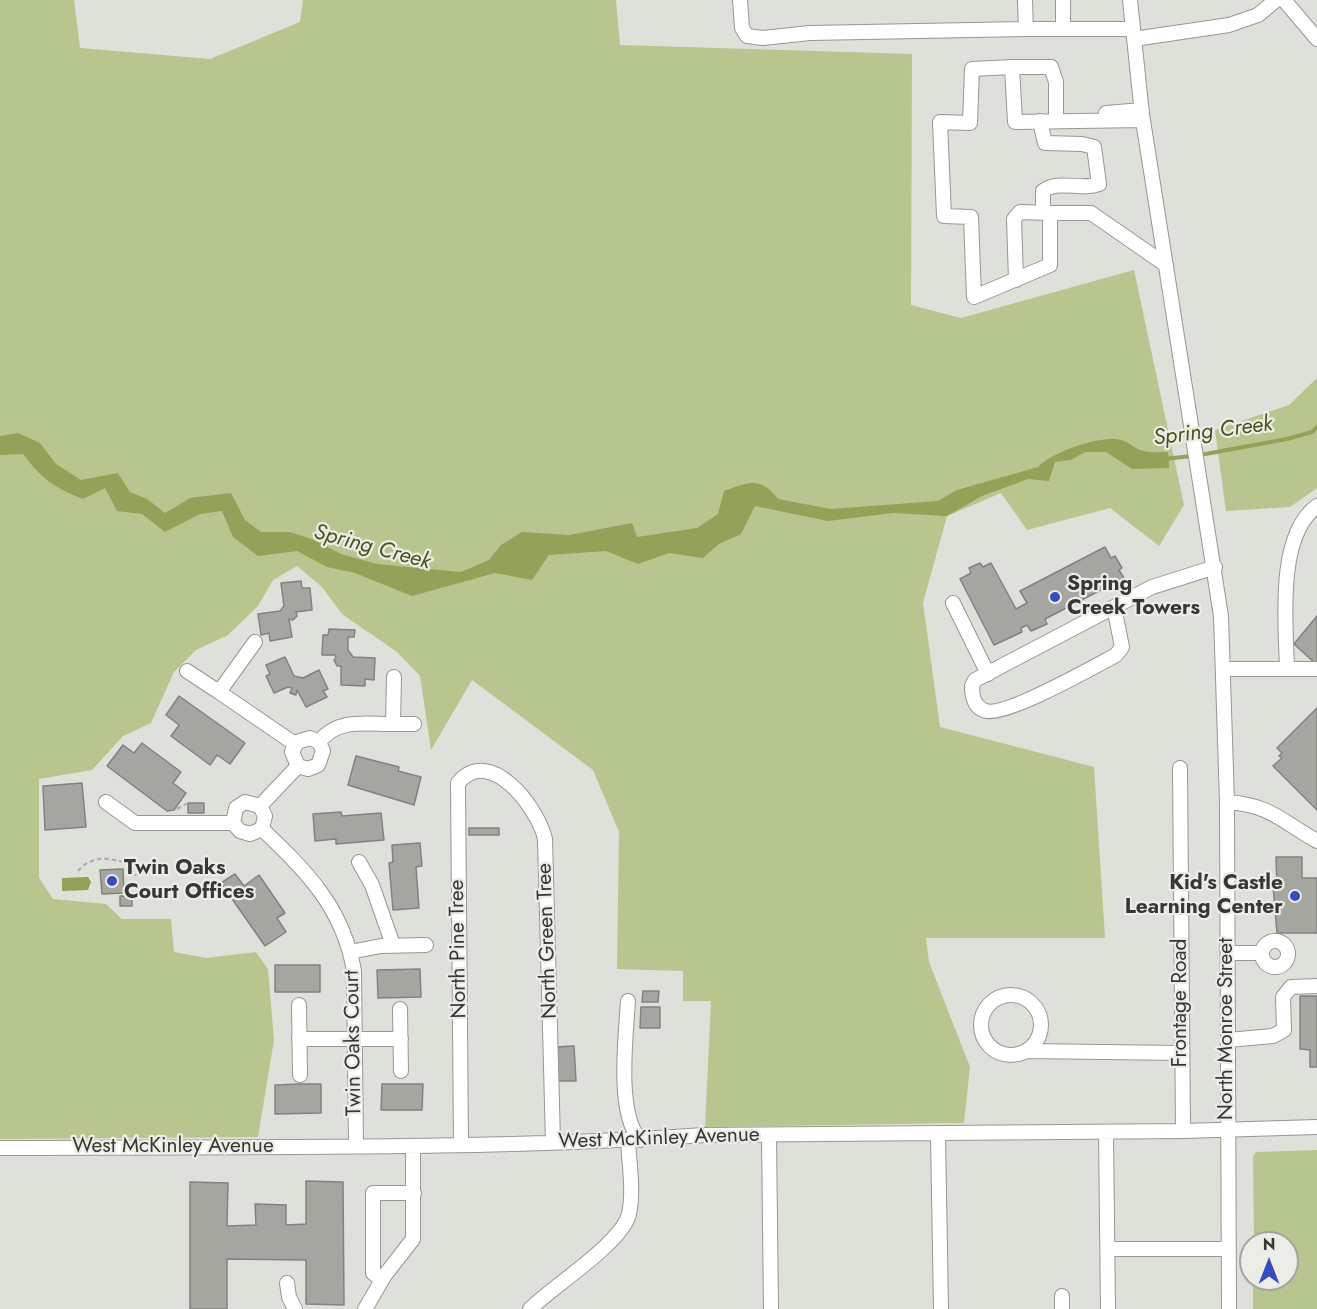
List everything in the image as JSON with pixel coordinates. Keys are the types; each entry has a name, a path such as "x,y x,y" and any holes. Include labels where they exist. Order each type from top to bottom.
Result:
{"street":[{"path":"740,0 742,28 747,36 763,38 810,33 1063,29 1133,34 1229,25 1258,15 1276,0"},
{"path":"1026,0 1026,30"},
{"path":"1063,0 1063,29"},
{"name":"North Monroe Street","path":"1130,0 1143,115 1215,567 1224,669 1228,953 1226,1128 1228,1309"},
{"path":"1284,0 1317,39"},
{"path":"1012,67 1015,122 1091,119 1096,123 1143,115"},
{"path":"1040,121 1045,143 1082,144 1094,147 1100,175 1099,184 1090,188 1051,185 1043,191 1050,265 974,297 971,218 944,216 940,122 970,123 972,69 1012,67 1051,67 1056,82 1056,120"},
{"path":"1016,280 1014,219 1020,212 1091,213 1166,265"},
{"path":"1287,669 1286,576 1298,535 1317,506"},
{"path":"1114,607 1122,647 1116,656 1015,706 994,712 983,710 972,694 975,680 1152,587 1215,567"},
{"path":"953,603 988,674"},
{"path":"219,692 255,642"},
{"path":"1224,669 1317,669"},
{"path":"187,671 295,744"},
{"path":"393,724 394,678"},
{"path":"319,742 326,732 340,725 414,724"},
{"path":"295,744 305,738 319,742"},
{"path":"295,744 293,757 298,766 308,769 318,765 323,751 319,742"},
{"path":"260,806 298,766"},
{"name":"Frontage Road","path":"1180,768 1183,1131"},
{"name":"North Green Tree","path":"482,771 495,773 511,784 542,824 545,839 553,1142"},
{"name":"North Pine Tree","path":"461,1144 458,783 471,772 482,771"},
{"path":"106,802 135,823 233,823 244,834 256,833 262,829 265,816 260,806 250,802 240,805 234,813 233,823"},
{"path":"1227,802 1253,804 1284,818 1317,841"},
{"name":"Twin Oaks Court","path":"262,829 309,874 321,891 350,952 354,970 356,1145"},
{"path":"359,862 372,885 393,945"},
{"path":"350,952 393,945 426,945"},
{"path":"1228,953 1262,953"},
{"path":"1228,1040 1273,1036 1284,1030 1283,997 1291,987 1317,986"},
{"path":"1026,1051 1039,1037 1041,1019 1037,1010 1023,997 1014,995 995,1000 987,1006 981,1026 988,1044 1006,1054 1026,1051 1041,1053 1181,1053"},
{"path":"530,1309 611,1241 624,1226 630,1206 634,1140 626,1097 628,1001"},
{"path":"299,1005 300,1075"},
{"path":"400,1009 401,1071"},
{"path":"299,1038 401,1039"},
{"name":"West McKinley Avenue","path":"0,1148 413,1146 769,1135 1183,1131 1317,1127"},
{"path":"1106,1131 1108,1309"},
{"path":"938,1134 940,1309"},
{"path":"769,1135 771,1309"},
{"path":"365,1309 382,1280 413,1239 413,1146"},
{"path":"382,1280 374,1273 373,1193 414,1193"},
{"path":"1108,1249 1229,1249"},
{"path":"287,1283 289,1297 296,1309"}],"path":[{"path":"78,872 87,861 96,859 129,864 136,876"}],"shaded area":[{"path":"0,0 74,0 80,48 210,59 300,22 303,0 616,0 620,45 912,54 911,305 961,318 1134,270 1184,505 1159,546 1110,508 1027,530 1001,493 947,516 923,603 940,727 1094,767 1105,938 926,938 929,962 970,1067 964,1123 705,1127 711,1001 683,1001 683,971 617,969 619,832 593,770 472,680 431,750 420,676 397,652 342,614 322,587 297,566 273,580 258,606 228,635 196,650 174,672 151,723 123,736 92,770 39,779 39,878 53,899 106,904 122,919 171,919 174,952 206,958 256,952 268,969 274,1040 258,1137 0,1139"},
{"path":"1317,378 1317,488 1290,507 1226,511 1215,430 1289,405"},
{"name":"Spring Creek","path":"18,433 40,443 56,464 81,480 118,473 130,492 147,499 165,513 190,498 231,493 245,520 261,532 290,532 314,540 341,554 377,564 461,572 489,560 501,545 522,532 569,535 632,523 637,537 697,528 718,514 724,491 740,485 760,484 778,499 831,509 938,501 957,490 1038,467 1055,455 1079,445 1115,439 1143,451 1168,452 1169,468 1132,469 1106,452 1085,452 1071,460 1055,462 1049,481 1028,479 982,496 947,516 893,513 828,521 755,506 741,534 719,544 703,558 669,553 638,564 606,551 549,555 532,580 495,573 412,596 355,573 327,567 297,551 258,556 233,537 222,511 200,514 165,532 142,514 117,511 105,488 83,499 49,481 23,454 0,455 0,436"},
{"path":"88,877 91,882 88,890 62,891 62,878"},
{"path":"1317,1150 1317,1309 1253,1309 1253,1291 1299,1291 1299,1231 1254,1231 1253,1157 1256,1152"}],"building":[{"name":"Spring Creek Towers","path":"1105,547 1111,558 1115,556 1122,568 1119,570 1124,578 1045,619 1047,624 1031,631 1027,625 1021,628 1022,632 994,645 960,579 971,573 969,568 980,563 983,567 991,563 1016,609 1027,603 1020,591"},
{"path":"301,581 302,588 310,588 312,610 296,612 297,616 293,620 289,619 292,637 270,641 269,633 261,635 258,614 280,611 284,606 281,583"},
{"path":"1317,616 1317,665 1294,644"},
{"path":"329,629 355,630 354,637 348,637 348,650 353,657 375,658 374,680 365,679 365,686 341,685 341,666 337,666 334,660 335,655 322,655 323,635 328,635"},
{"path":"285,657 294,676 303,678 319,670 328,689 323,691 327,697 306,707 297,690 296,695 290,693 292,688 288,687 274,693 266,676 270,674 266,665"},
{"path":"179,696 245,743 230,764 217,755 210,765 171,736 179,725 166,715"},
{"path":"1317,708 1317,810 1273,766 1282,758 1279,756 1282,753 1277,748"},
{"path":"142,743 181,772 173,783 186,793 174,810 167,811 107,766 123,745 134,753"},
{"path":"356,756 399,767 398,771 421,777 414,805 348,785"},
{"path":"82,783 86,827 45,830 43,786"},
{"path":"188,803 204,803 204,813 188,813"},
{"path":"341,812 342,816 381,813 384,840 336,844 336,839 315,841 313,814"},
{"path":"469,828 499,828 499,835 469,835"},
{"path":"420,843 422,866 416,867 419,908 393,910 389,863 393,862 392,845"},
{"name":"Kid's Castle Learning Center","path":"1276,857 1302,857 1302,878 1317,878 1317,933 1277,933 1273,886 1277,886"},
{"name":"Twin Oaks Court Offices","path":"123,869 124,893 102,894 100,870"},
{"path":"235,874 244,886 259,875 285,913 277,918 286,932 265,946 221,883"},
{"path":"120,896 132,896 132,906 120,906"},
{"path":"275,965 320,965 320,992 275,992"},
{"path":"420,969 421,997 378,998 377,970"},
{"path":"643,991 659,991 658,1002 642,1002"},
{"path":"1300,996 1317,996 1317,1067 1310,1067 1310,1050 1300,1049"},
{"path":"641,1007 660,1007 660,1028 640,1028"},
{"path":"574,1046 576,1081 554,1081 554,1047"},
{"path":"321,1084 321,1113 275,1114 275,1085"},
{"path":"382,1084 423,1084 422,1110 381,1110"},
{"path":"306,1181 343,1182 344,1305 306,1304 306,1260 227,1259 227,1309 190,1309 190,1182 228,1183 227,1226 256,1225 255,1204 286,1205 286,1225 306,1224"}],"waterway":[{"name":"Spring Creek","path":"1200,455 1287,439 1312,432 1317,427"},
{"name":"Spring Creek","path":"1164,459 1192,456"}],"place":[{"name":"Spring Creek Towers","path":"1055,597"},
{"name":"Twin Oaks Court Offices","path":"112,881"},
{"name":"Kid's Castle Learning Center","path":"1295,896"}]}
